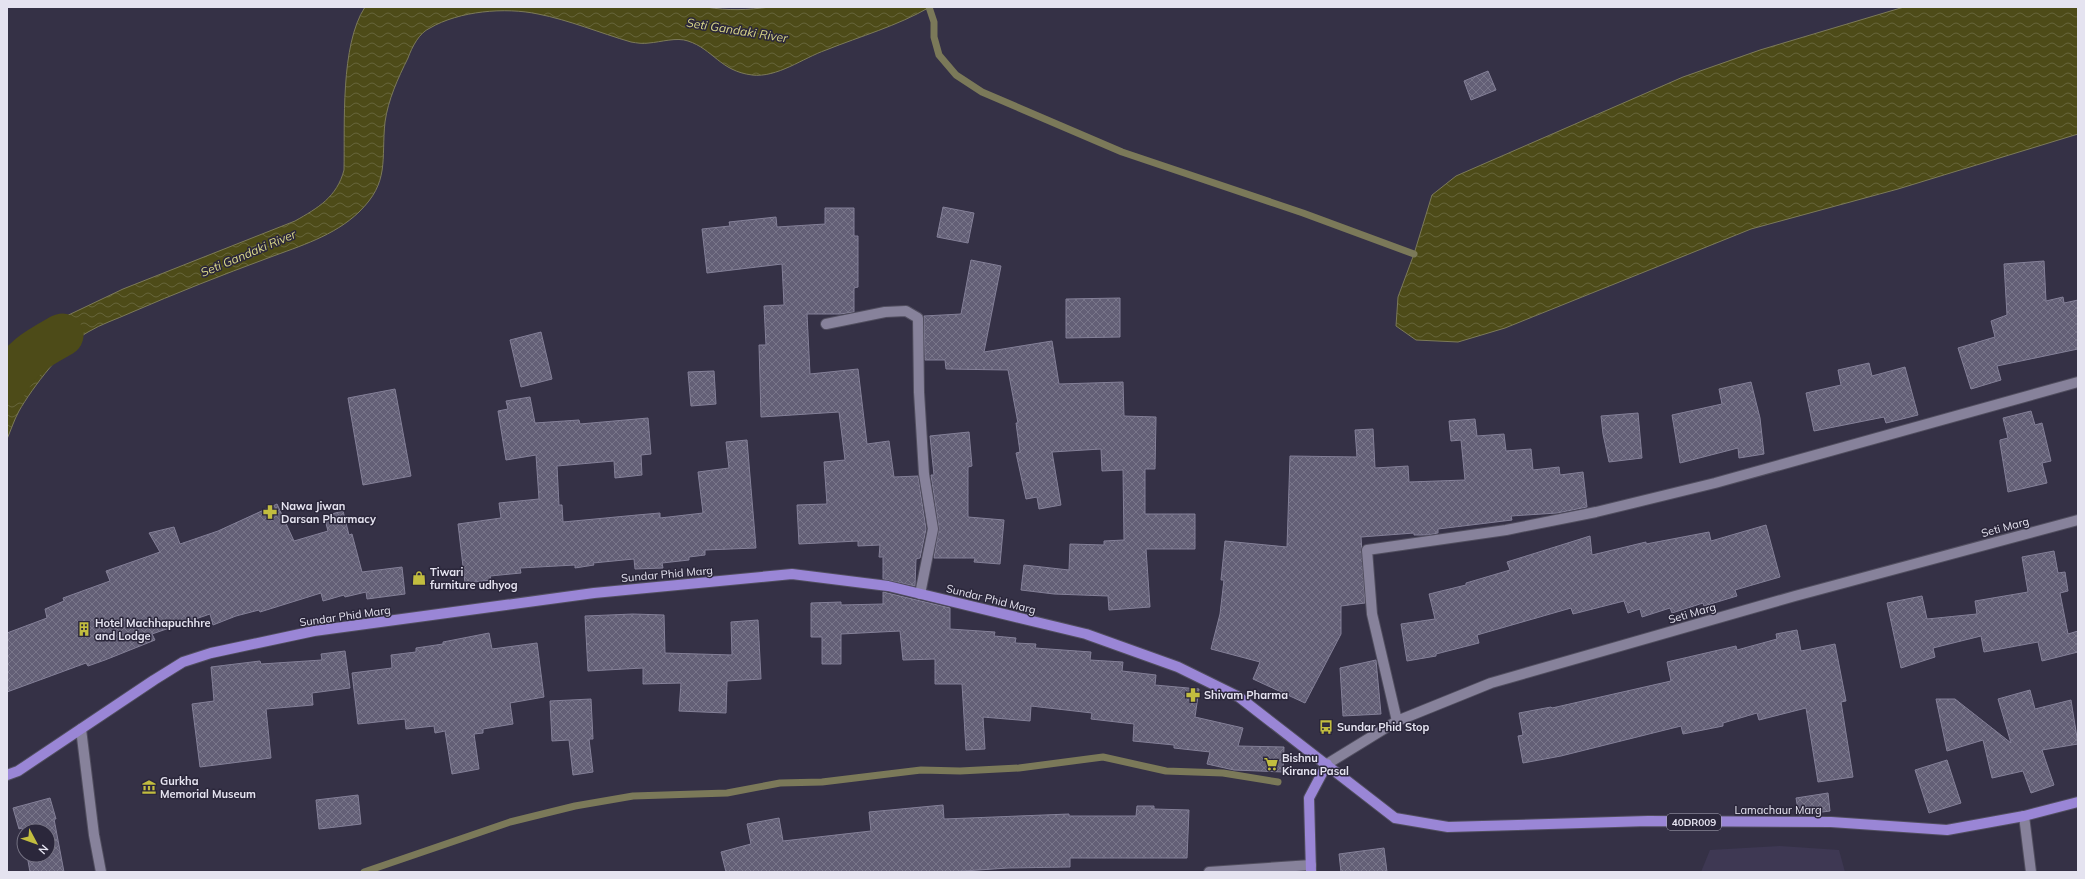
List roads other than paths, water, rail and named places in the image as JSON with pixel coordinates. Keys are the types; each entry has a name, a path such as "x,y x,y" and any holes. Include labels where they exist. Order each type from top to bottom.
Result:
{"main road":[{"name":"Sundar Phid Marg","path":"7,775 18,771 81,729 115,704 183,662 211,653 314,631 594,592 792,574 888,586 1086,634 1178,668 1239,697 1327,764"},
{"name":"Lamachaur Marg","path":"1327,764 1395,818 1448,827 1648,821 1831,822 1947,830 2024,816 2078,802"},
{"path":"1311,868 1309,798 1327,764"}],"street":[{"path":"826,324 885,312 906,311 918,318 919,392 924,474 933,529 920,594"},
{"path":"1397,721 1372,614 1367,550 1506,530 1596,512 1715,482 2078,382"},
{"name":"Seti Marg","path":"1327,764 1397,721 1491,683 1795,596 2078,520"},
{"path":"81,729 94,835 101,872"},
{"path":"2024,816 2030,872"},
{"path":"1209,872 1311,868"}],"water":[{"path":"365,7 706,7 738,10 770,7 930,7 892,25 817,53 790,67 761,75 741,73 732,69 724,65 704,49 688,41 679,39 644,43 631,42 573,23 538,14 511,11 482,12 468,14 442,22 422,33 416,41 397,81 386,114 380,180 376,191 359,212 339,228 316,240 182,291 88,332 69,347 40,379 19,411 7,439 7,388 23,348 32,336 58,320 123,289 295,221 326,201 337,188 344,170 344,109 351,42 357,23"},
{"path":"1904,7 2078,7 2078,134 1898,189 1751,229 1505,328 1458,342 1416,340 1396,326 1398,297 1414,254 1432,195 1456,176 1683,77 1760,50"}],"waterway":[{"path":"929,7 934,22 934,37 939,55 956,75 982,92 1122,152 1303,213 1414,254"},
{"name":"Seti Gandaki River","path":"7,383 18,366 30,354 62,335"},
{"path":"364,872 510,822 575,806 633,796 727,793 780,783 822,782 921,770 960,771 1019,768 1103,757 1166,771 1223,773 1278,782"}],"place":[{"name":"Nawa Jiwan Darsan Pharmacy","path":"270,512"},
{"name":"Tiwari furniture udhyog","path":"419,578"},
{"name":"Hotel Machhapuchhre and Lodge","path":"84,629"},
{"name":"Shivam Pharma","path":"1193,695"},
{"name":"Sundar Phid Stop","path":"1326,727"},
{"name":"Bishnu Kirana Pasal","path":"1271,764"},
{"name":"Gurkha Memorial Museum","path":"149,787"}]}
